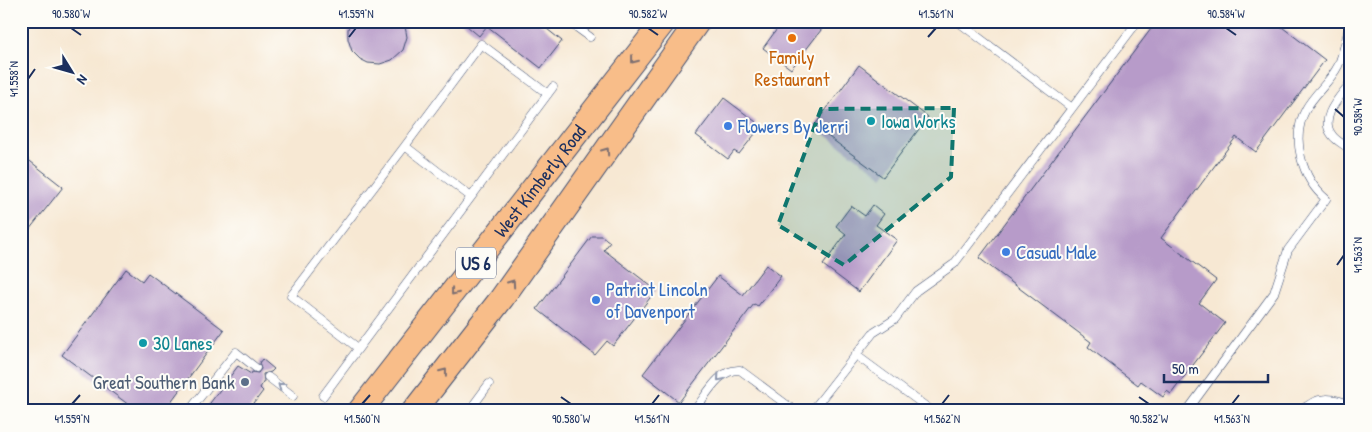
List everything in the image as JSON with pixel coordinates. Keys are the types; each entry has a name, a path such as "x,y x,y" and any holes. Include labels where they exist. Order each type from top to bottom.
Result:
{"main road":[{"name":"West Kimberly Road","path":"360,411 664,21"},
{"name":"West Kimberly Road","path":"414,411 502,298 698,21"}],"lane":[{"path":"568,21 590,37"},
{"path":"957,21 1072,108"},
{"path":"812,411 872,333 895,319 916,291 954,264 1138,21"},
{"path":"1187,411 1274,293 1288,250 1326,199 1316,191 1303,165 1299,145 1300,123 1307,108 1338,66 1351,22"},
{"path":"323,396 550,90 481,44 292,296 358,348"},
{"path":"1351,82 1328,117 1328,125 1332,135 1351,150"},
{"path":"405,146 471,197"},
{"path":"189,411 236,352 256,368"},
{"path":"856,355 932,411"},
{"path":"694,411 724,373 729,370 740,370 795,411"},
{"path":"268,377 293,396"},
{"path":"470,411 489,384"},
{"path":"1302,411 1315,401 1327,398 1351,405"}],"highlighted area":[{"path":"954,108 951,177 844,265 778,225 821,109"}],"building":[{"path":"351,21 404,21 407,37 403,50 392,60 380,64 368,63 360,59 352,51 348,39 348,29"},
{"path":"461,21 537,21 562,41 541,68 487,26 479,36"},
{"name":"Family Restaurant","path":"767,21 828,21 791,69 763,48 777,29"},
{"path":"1157,21 1274,21 1325,60 1256,152 1236,137 1161,238 1216,280 1199,303 1225,323 1171,394 1167,391 1163,397 1141,381 1138,385 1088,347 1091,342 979,258"},
{"name":"Iowa Works","path":"859,65 928,117 883,177 814,126"},
{"name":"Flowers By Jerri","path":"724,98 756,122 750,130 755,134 739,154 734,151 728,159 696,135"},
{"path":"26,158 63,187 21,240 21,164"},
{"path":"873,205 884,214 876,225 897,240 859,292 823,265 846,234 836,226 851,206 865,216"},
{"name":"Patriot Lincoln of Davenport","path":"592,236 602,236 610,242 604,250 656,290 613,346 607,341 595,355 537,309"},
{"name":"Patriot Lincoln of Davenport","path":"766,265 781,276 758,306 754,304 679,402 643,374 718,276 743,295"},
{"name":"30 Lanes","path":"126,269 142,281 148,273 224,330 164,411 137,411 62,355"},
{"name":"Great Southern Bank","path":"262,359 274,369 263,374 264,381 260,388 263,391 248,411 204,411 238,366 251,374 252,372 258,373 261,369 259,363"}],"place":[{"name":"Family Restaurant","path":"792,38"},
{"name":"Iowa Works","path":"871,121"},
{"name":"Flowers By Jerri","path":"728,126"},
{"name":"Casual Male","path":"1006,252"},
{"name":"Patriot Lincoln of Davenport","path":"596,300"},
{"name":"30 Lanes","path":"143,343"},
{"name":"Great Southern Bank","path":"245,382"}]}
